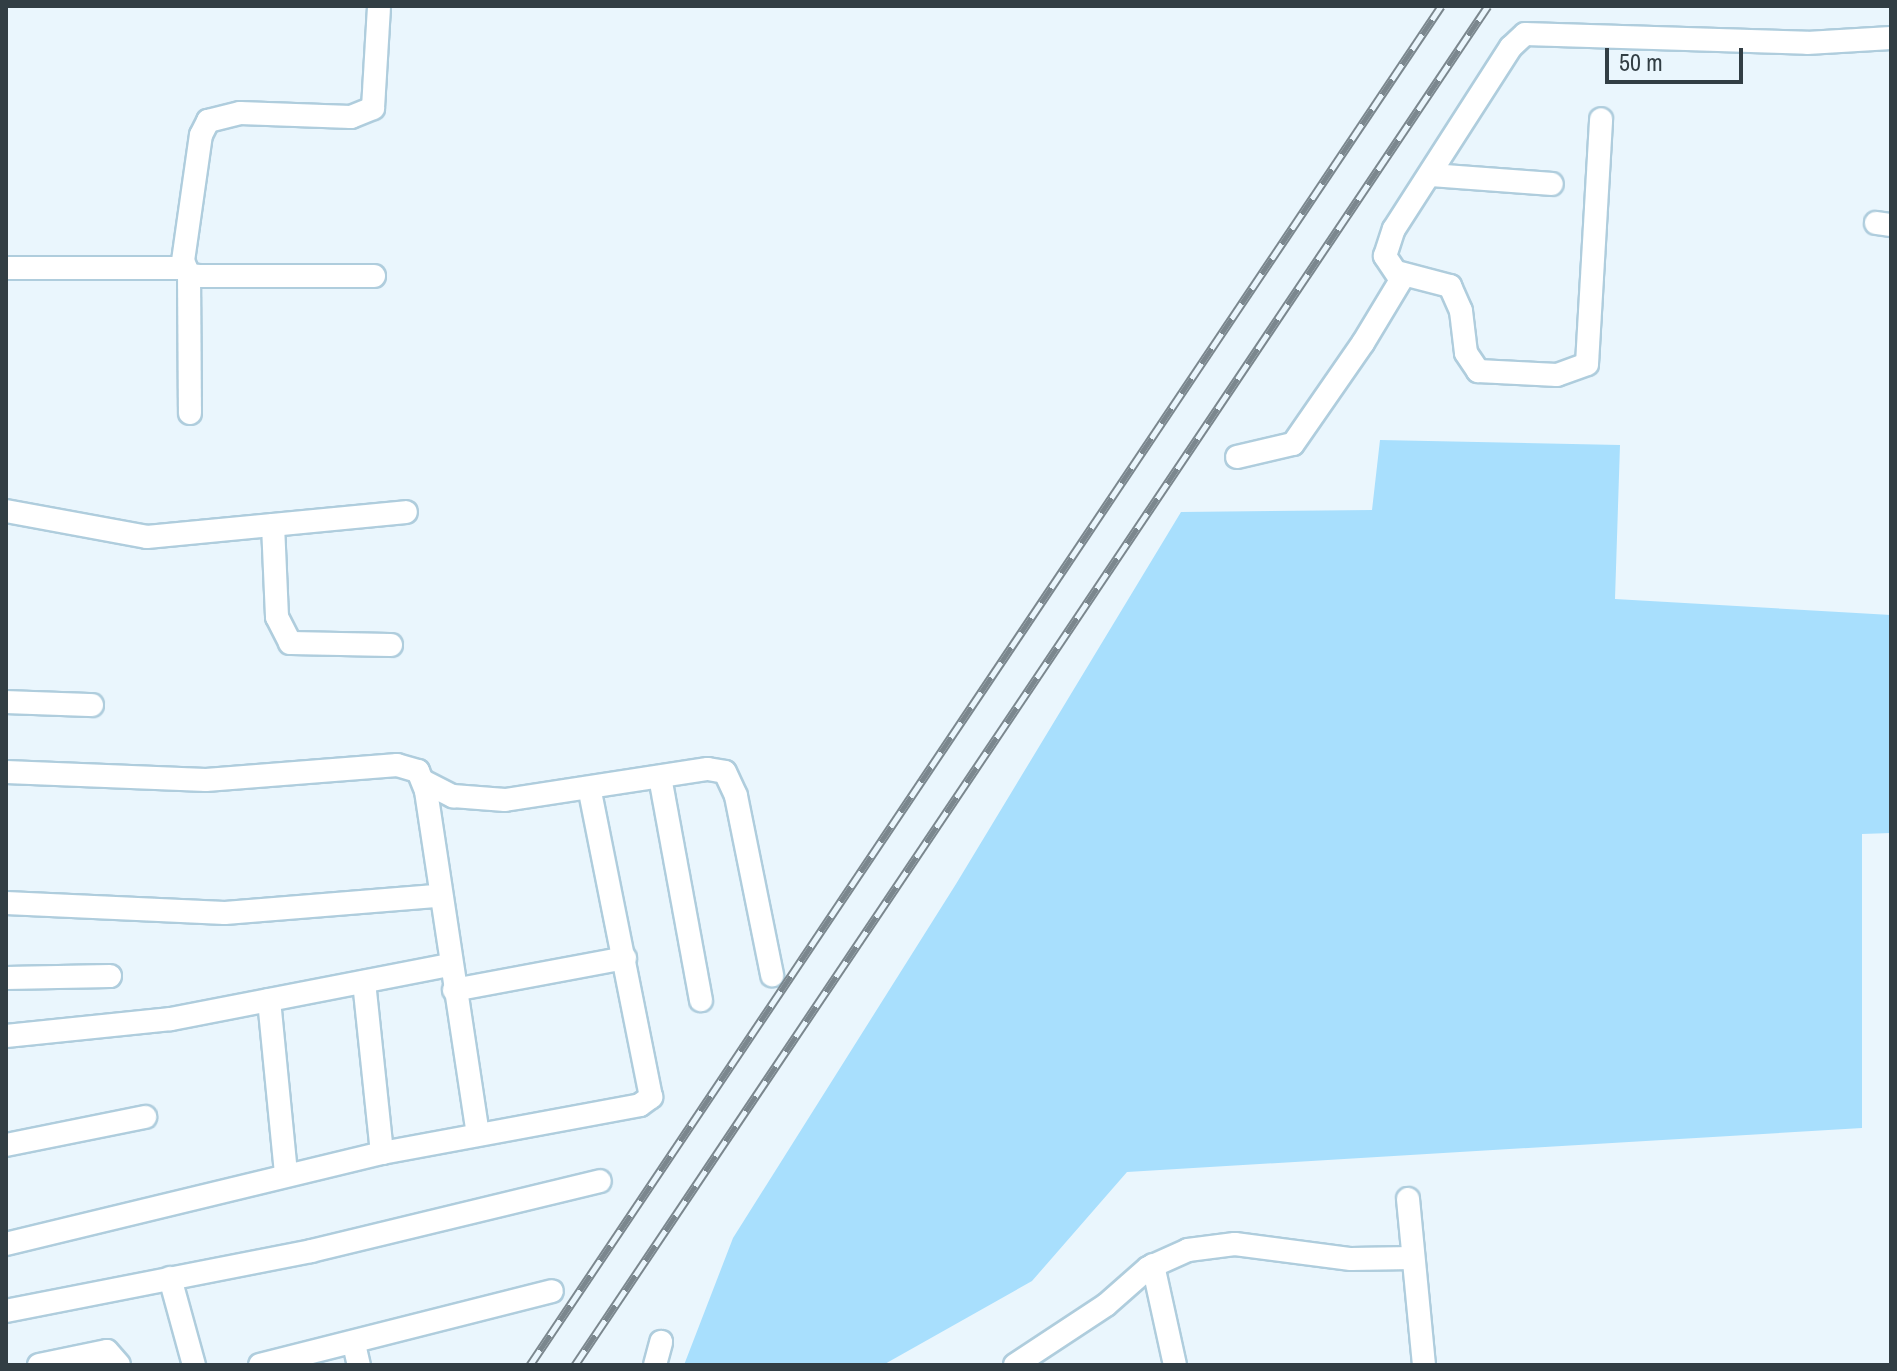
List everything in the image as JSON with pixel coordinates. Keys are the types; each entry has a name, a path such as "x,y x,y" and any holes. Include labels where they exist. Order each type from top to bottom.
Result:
{"street":[{"path":"190,413 186,272 196,162 208,121 240,113 351,117 373,108 379,6"},
{"path":"1601,119 1587,364 1557,375 1478,371 1466,353 1461,311 1450,286 1400,273 1385,256 1386,244 1511,47 1535,31 1807,43 1891,38"},
{"path":"1432,175 1552,184"},
{"path":"6,268 374,276"},
{"path":"1237,457 1286,448 1299,437 1391,300 1400,273"},
{"path":"6,511 147,537 406,512"},
{"path":"273,525 277,617 290,643 391,645"},
{"path":"6,702 92,705"},
{"path":"6,772 206,780 397,765 418,771 423,781 438,896 478,1133"},
{"path":"423,781 476,801 716,769 731,780 772,975"},
{"path":"660,777 701,1000"},
{"path":"6,1244 286,1174 478,1133 640,1105 651,1097 589,788"},
{"path":"6,903 225,913 438,896"},
{"path":"454,990 625,958"},
{"path":"6,1036 171,1019 450,965"},
{"path":"6,978 110,976"},
{"path":"364,982 382,1153"},
{"path":"269,1000 286,1174"},
{"path":"6,1145 145,1117"},
{"path":"6,1311 311,1251 600,1181"},
{"path":"1408,1199 1424,1365"},
{"path":"1015,1365 1040,1358 1153,1265 1188,1250 1235,1244 1351,1259 1413,1258"},
{"path":"1153,1265 1175,1365"},
{"path":"170,1278 194,1365"},
{"path":"260,1365 356,1355 552,1291"},
{"path":"655,1365 661,1342"},
{"path":"39,1365 107,1351 119,1365"}],"shaded area":[{"path":"1380,440 1620,445 1615,599 1891,615 1891,833 1862,834 1862,1128 1127,1172 1032,1281 883,1365 684,1365 733,1238 956,884 1181,512 1372,510"}],"railway":[{"path":"530,1365 1441,6"},
{"path":"575,1365 1488,6"}]}
